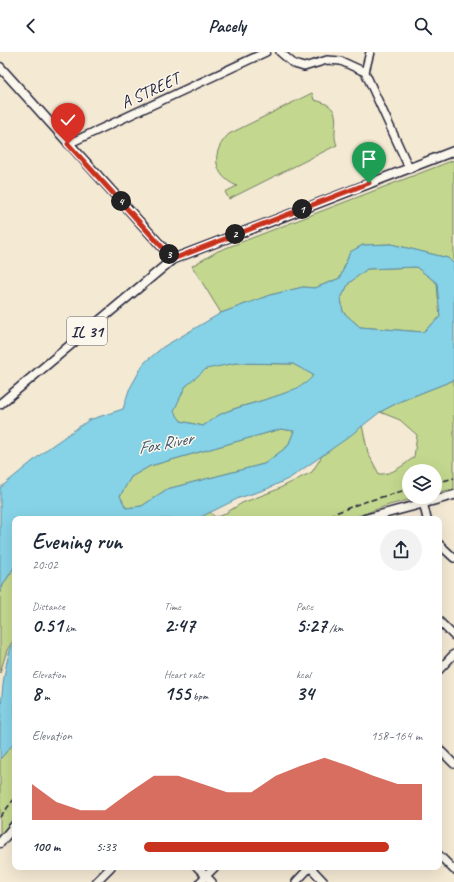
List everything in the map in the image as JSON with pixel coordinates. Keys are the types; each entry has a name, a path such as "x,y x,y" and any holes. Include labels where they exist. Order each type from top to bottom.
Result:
{"main road":[{"path":"0,67 173,259"},
{"name":"IL 31","path":"0,404 173,259 454,151"},
{"path":"442,498 454,495"},
{"path":"374,516 416,504"},
{"path":"0,844 12,829"}],"street":[{"name":"A STREET","path":"68,144 266,52"},
{"path":"280,52 294,64 304,66 327,60 341,61 365,72"},
{"path":"370,52 365,72 409,168"},
{"path":"423,504 426,516"},
{"path":"442,547 454,558"},
{"path":"442,624 454,636"},
{"path":"442,667 454,654"},
{"path":"442,752 454,764"},
{"path":"442,858 454,870"},
{"path":"96,882 108,870"},
{"path":"200,870 212,882"},
{"path":"200,882 212,870"},
{"path":"296,882 307,870"},
{"path":"313,870 324,882"}],"green space":[{"path":"312,93 314,100 325,103 335,113 335,139 337,145 229,199 225,192 237,186 229,182 219,170 217,156 223,141 229,134"},
{"path":"454,160 454,264 448,258 391,244 363,245 350,252 340,278 315,288 303,287 270,295 221,313 192,266 218,251"},
{"path":"416,267 437,283 440,317 423,332 360,327 343,312 341,298 349,283 367,269"},
{"path":"236,363 293,364 314,375 308,382 299,388 233,409 215,417 203,426 181,421 173,411 185,387 206,368"},
{"path":"454,380 454,489 442,492 442,464 405,464 414,457 417,435 400,420 380,412 401,401"},
{"path":"362,425 368,453 379,474 389,473 402,466 402,502 358,516 221,516 242,503 276,490 312,472 322,456"},
{"path":"281,429 294,431 288,446 264,464 167,489 142,506 126,508 120,496 131,477 150,466"},
{"path":"210,512 214,516 203,516"},
{"path":"12,571 12,642 7,650 0,673 0,593 4,583"},
{"path":"12,745 12,820 0,836 0,759"}],"water":[{"name":"Fox River","path":"391,244 448,258 454,264 454,380 401,401 380,412 346,439 290,478 267,489 239,498 203,516 12,516 12,571 0,592 0,488 50,447 89,420 123,409 129,390 144,363 163,347 221,313 270,295 303,287 315,288 340,278 350,252 363,245","holes":["416,267 437,283 440,317 423,332 360,327 343,312 341,298 349,283 367,269","236,363 293,364 313,375 308,381 286,393 223,413 203,426 181,421 174,411 185,387 206,369","281,429 294,431 288,446 264,464 167,489 142,506 126,508 120,496 131,477 150,466"]},
{"path":"12,646 12,745 0,759 2,696 6,665"}],"railway":[{"path":"442,481 454,478"},
{"path":"328,516 361,503 402,491"},
{"path":"0,817 12,802"}],"route":[{"path":"68,144 173,259 369,183"}]}
